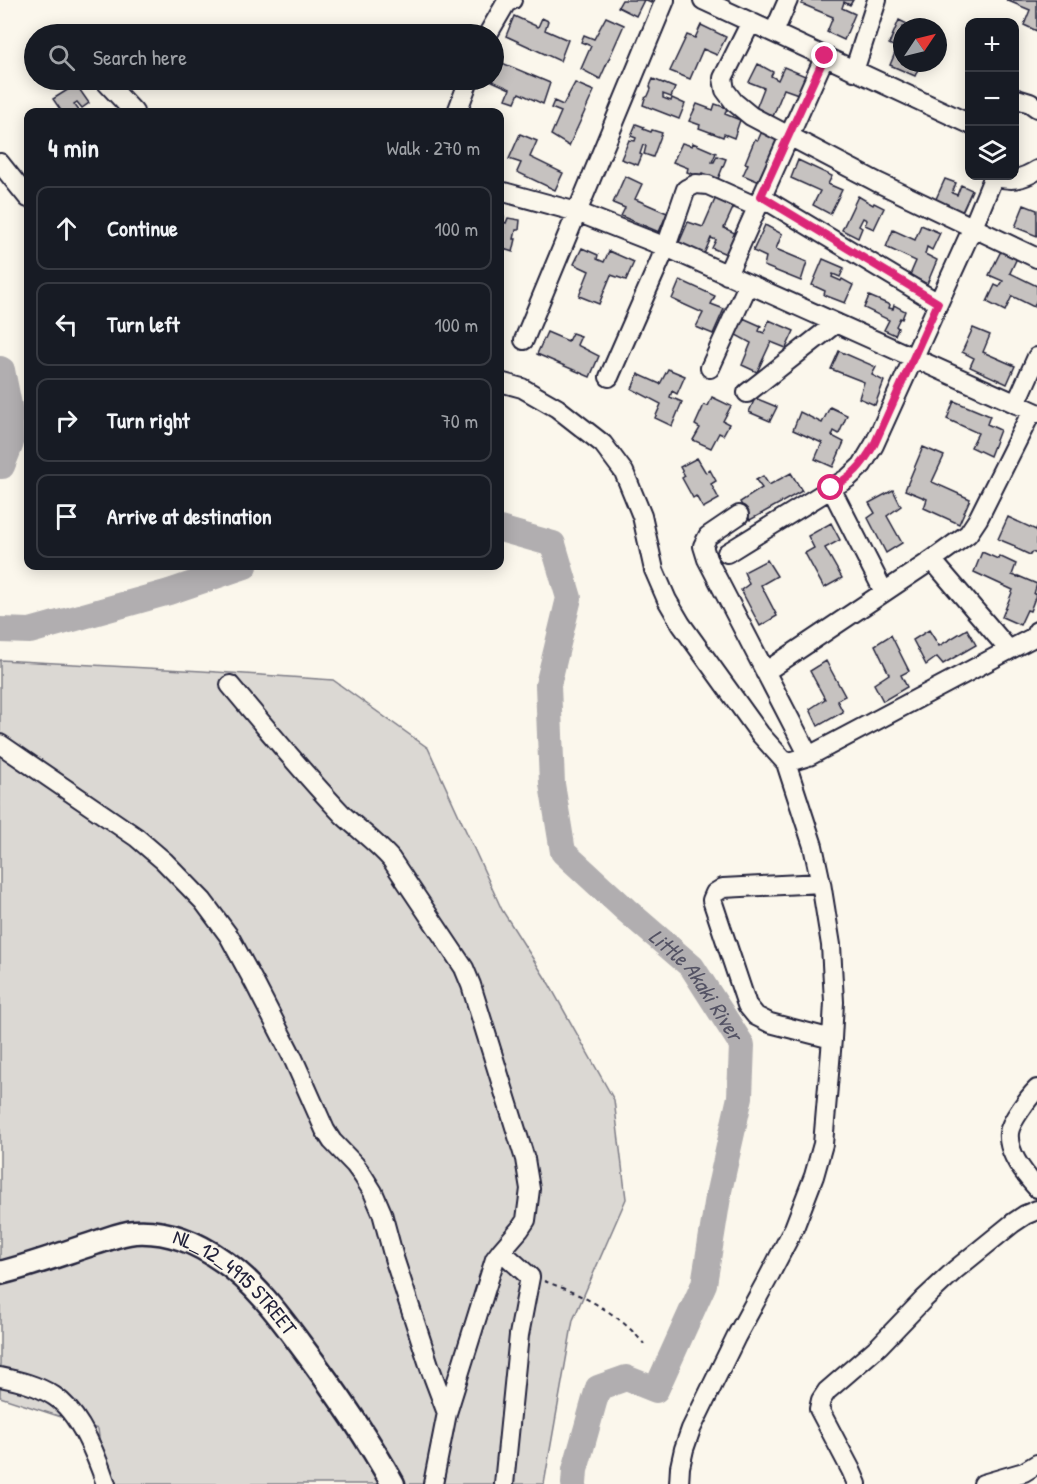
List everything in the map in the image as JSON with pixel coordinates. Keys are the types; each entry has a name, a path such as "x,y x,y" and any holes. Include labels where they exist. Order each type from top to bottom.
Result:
{"main road":[{"name":"NL_12_4915 STREET","path":"0,1273 131,1232 178,1236 200,1246 225,1261 264,1298 284,1322 344,1405 393,1484"},
{"name":"NL_12_4915 STREET","path":"0,1281 131,1240 161,1241 179,1245 200,1255 241,1285 260,1304 313,1374 383,1484"}],"street":[{"path":"494,24 506,3 512,0"},
{"path":"524,340 665,0"},
{"path":"704,0 965,122"},
{"path":"774,32 788,0"},
{"path":"854,71 877,0"},
{"path":"751,21 723,78 725,90 734,102 751,116 877,182 1037,258"},
{"path":"727,275 825,56"},
{"path":"113,90 130,108"},
{"path":"458,108 465,90"},
{"path":"0,163 24,193"},
{"path":"1019,178 1037,170"},
{"path":"727,553 848,478 862,465 874,445 992,180"},
{"path":"609,377 666,247 686,189 696,184 708,184 759,202 938,303"},
{"path":"504,192 577,212 666,247 1028,410"},
{"path":"710,368 748,285"},
{"path":"747,393 836,323"},
{"path":"765,672 968,534 978,519 1028,410 1037,357"},
{"path":"504,383 522,388 557,408 603,444 624,472 642,516 654,570 667,600 681,624 760,734 786,763 813,846 831,945 834,1002 832,1039 823,1144 814,1176 794,1228 736,1336 691,1430 684,1449 679,1484"},
{"path":"831,488 884,592"},
{"path":"739,514 708,536 703,546 707,559 808,756"},
{"path":"932,560 1010,650"},
{"path":"786,763 808,756 1010,650 1034,637 1037,632"},
{"path":"230,685 301,770 391,859 464,968 525,1159 530,1189 526,1220 495,1259 447,1413 432,1484"},
{"path":"0,744 136,837 164,861 203,901 229,936 293,1058 332,1142 355,1165 373,1192 382,1213 394,1258 447,1413"},
{"path":"821,883 723,888 715,893 712,900 747,1005 756,1016 770,1023 832,1039"},
{"path":"1037,1089 1022,1105 1008,1132 1012,1151 1025,1175 1037,1188"},
{"path":"857,1484 819,1409 821,1400 827,1391 879,1346 955,1270 1013,1223 1037,1210"},
{"path":"501,1251 530,1277 519,1335 504,1484"},
{"path":"0,1377 24,1382 63,1402 96,1454 106,1484"},
{"path":"983,1484 1028,1473"}],"path":[{"path":"530,1277 562,1288 612,1313 644,1344"}],"shaded area":[{"path":"0,660 333,680 428,748 502,910 549,984 614,1100 626,1199 573,1320 544,1484 105,1484 98,1429 0,1397"}],"building":[{"path":"622,0 644,0 636,16 618,7"},
{"path":"804,0 853,0 850,5 844,2 842,8 855,14 844,40 827,32 833,17 802,4"},
{"path":"1006,0 1037,0 1037,31 1024,25 1030,10"},
{"path":"514,16 538,27 542,18 548,21 545,30 568,40 560,61 506,36"},
{"path":"606,17 624,25 600,79 581,69 591,46 581,42 584,35 594,39"},
{"path":"701,25 726,37 717,55 703,49 690,79 670,71 687,35 695,38"},
{"path":"893,34 893,46 889,44"},
{"path":"504,64 550,83 543,104 519,93 515,102 506,99 510,89 504,86"},
{"path":"758,64 773,72 771,76 778,80 784,67 810,78 801,95 784,89 772,119 755,111 764,88 749,82"},
{"path":"653,79 675,88 671,97 663,94 663,98 671,101 672,98 685,104 679,119 643,105"},
{"path":"575,83 594,91 569,146 551,135 561,112 551,108 554,101 563,105"},
{"path":"67,90 80,90 89,103 82,108 77,102 74,104 77,108 59,108 53,99"},
{"path":"697,104 713,110 715,104 727,108 725,114 740,120 734,138 724,134 723,137 699,128 700,125 689,121"},
{"path":"636,124 651,132 652,130 662,133 653,157 644,154 646,146 643,145 638,165 621,159 629,140 635,141 636,138 631,136"},
{"path":"762,131 781,140 762,183 743,175 748,164 745,163 755,139 758,140"},
{"path":"520,134 537,141 530,157 563,173 555,190 517,172 521,163 509,159"},
{"path":"682,143 692,146 693,143 716,153 712,162 717,156 726,159 718,179 702,173 700,177 687,172 688,168 673,162"},
{"path":"798,160 832,176 828,184 842,190 830,214 813,205 820,191 791,178"},
{"path":"625,176 642,184 635,199 667,213 659,232 621,216 625,208 613,203"},
{"path":"945,179 956,183 952,193 957,195 961,185 972,190 962,212 935,201"},
{"path":"858,196 873,205 874,203 884,208 874,229 865,225 867,220 863,218 859,226 862,228 858,238 842,230"},
{"path":"716,197 734,206 724,228 741,236 731,256 712,248 716,240 711,238 704,254 679,243 688,222 703,227"},
{"path":"1024,205 1037,210 1037,236 1015,227"},
{"path":"508,218 520,220 519,230 516,230 514,239 516,239 513,252 504,249 504,222 506,223"},
{"path":"765,225 782,234 776,249 807,262 801,281 764,266 766,257 753,251"},
{"path":"921,225 940,233 932,250 927,247 925,254 937,260 927,284 910,275 916,261 886,247 893,230 915,240"},
{"path":"582,248 598,255 597,259 604,262 609,251 634,262 626,280 611,275 599,304 579,296 589,271 574,264"},
{"path":"1001,251 1017,258 1010,273 1037,286 1037,299 1034,307 1012,296 1005,311 987,302 995,285 999,287 1003,281 989,275"},
{"path":"823,259 844,268 840,277 833,274 832,277 853,285 845,303 824,295 825,291 812,285"},
{"path":"680,280 715,296 711,304 724,309 713,334 696,327 703,313 672,299"},
{"path":"869,296 890,305 889,308 893,309 894,305 905,311 896,326 898,328 895,335 884,330 889,320 864,308"},
{"path":"743,318 761,326 759,331 764,333 769,320 794,331 786,348 771,342 757,372 742,365 751,343 736,335"},
{"path":"973,328 990,335 983,352 1015,366 1007,384 970,367 974,358 962,352"},
{"path":"547,332 568,341 572,333 581,336 577,345 599,356 590,377 537,354"},
{"path":"839,351 876,367 872,375 884,381 875,405 859,398 864,382 831,369"},
{"path":"668,369 685,376 677,394 672,391 670,397 682,402 672,426 655,418 661,404 632,389 638,374 660,384"},
{"path":"712,397 731,406 723,421 729,424 723,435 719,433 711,448 693,440 700,428 695,425 704,405 708,406"},
{"path":"755,398 777,407 770,421 749,412"},
{"path":"954,401 990,416 987,424 1000,430 990,456 971,447 978,433 947,419"},
{"path":"830,407 847,415 839,434 834,431 832,436 844,442 833,467 815,459 822,443 793,430 800,412 822,423"},
{"path":"923,447 944,456 932,482 970,499 959,524 924,508 927,499 905,490"},
{"path":"697,458 706,473 710,470 716,481 711,484 719,499 703,508 696,496 693,498 682,478 685,476 680,467"},
{"path":"791,473 802,491 750,520 740,502 762,488 756,480 763,476 769,485"},
{"path":"893,490 901,506 887,516 902,543 886,553 868,518 875,513 869,503"},
{"path":"1008,517 1036,530 1037,527 1037,554 1032,552 1030,555 998,539"},
{"path":"831,523 840,540 825,548 842,578 824,588 805,553 814,548 808,536"},
{"path":"982,552 998,559 999,556 1016,564 1012,575 1037,584 1030,611 1027,610 1020,625 1002,617 1013,590 974,572"},
{"path":"767,560 777,576 761,585 777,616 760,626 741,590 749,584 744,572"},
{"path":"967,629 976,645 943,664 937,657 926,665 913,640 929,630 939,646"},
{"path":"891,635 909,671 901,675 907,687 883,701 874,684 889,674 875,645"},
{"path":"826,661 845,696 837,700 843,712 818,726 810,709 825,699 810,671"}],"waterway":[{"name":"Little Akaki River","path":"0,369 10,410 11,443 2,466 0,466"},
{"name":"Little Akaki River","path":"504,530 553,544 569,598 548,685 552,784 563,852 692,967 742,1045 740,1097 719,1191 704,1284 656,1390 626,1378 598,1388 575,1470 574,1484"},
{"name":"Little Akaki River","path":"0,630 30,631 169,592 233,570"}],"route":[{"path":"825,56 761,196 938,303 874,445 862,465 848,478 831,488"}]}
